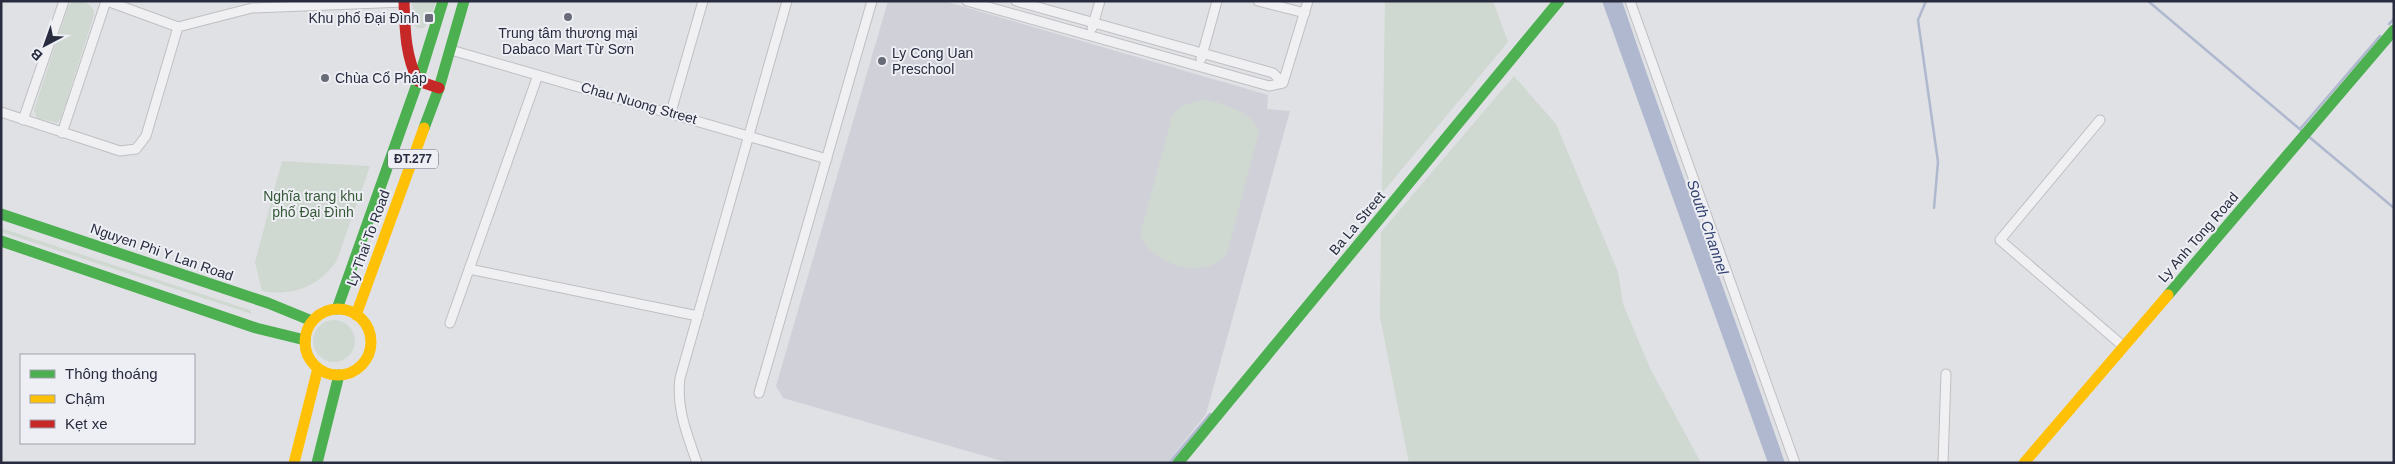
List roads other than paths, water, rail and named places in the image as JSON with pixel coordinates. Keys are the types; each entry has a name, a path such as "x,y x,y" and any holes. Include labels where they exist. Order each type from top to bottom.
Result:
{"main road":[{"name":"Ly Thai To Road","path":"338,309 418,81 443,1"},
{"name":"Ly Thai To Road","path":"356,315 439,88 464,1"},
{"name":"Ba La Street","path":"1178,463 1559,1"},
{"path":"404,2 407,59 418,81 439,88"},
{"name":"Ly Anh Tong Road","path":"2024,463 2394,30"},
{"name":"Nguyen Phi Y Lan Road","path":"1,214 268,303 312,321"},
{"path":"1,241 256,328 305,340"},
{"path":"338,309 356,315 369,331 369,351 358,368 339,375 328,373 318,368 309,358 305,340 312,321 322,313 338,309"},
{"path":"294,463 318,368"},
{"path":"317,463 339,375"}],"street":[{"path":"23,120 64,1"},
{"path":"62,133 106,1 178,27 252,8 404,2"},
{"path":"671,112 703,1"},
{"path":"697,463 683,423 678,396 680,378 787,1"},
{"path":"760,393 872,1"},
{"path":"967,1 984,4 1269,86 1283,83"},
{"path":"1016,1 1273,73 1283,83"},
{"path":"1090,36 1100,1"},
{"path":"1199,66 1217,1"},
{"path":"1258,1 1305,13"},
{"path":"1283,83 1308,1"},
{"path":"1630,1 1795,463"},
{"path":"1,112 124,152 140,145 146,136 178,27"},
{"name":"Chau Nuong Street","path":"451,50 749,134 827,159"},
{"path":"450,322 538,75"},
{"path":"2100,120 2000,240 2123,346"},
{"path":"469,269 698,316"},
{"path":"1943,463 1946,374"}],"water":[{"name":"South Channel","path":"1602,1 1622,1 1785,463 1768,463"}],"waterway":[{"path":"1926,1 1918,20 1938,162 1934,208"},
{"path":"2148,1 2302,131"},
{"path":"2389,24 2394,19"},
{"path":"2300,129 2380,36"},
{"path":"2308,136 2394,208"},
{"path":"1169,463 1210,414"}],"place":[{"name":"Trung tâm thương mại Dabaco Mart Từ Sơn","path":"568,17"},
{"name":"Khu phố Đại Đình","path":"429,18"},
{"name":"Ly Cong Uan Preschool","path":"882,61"},
{"name":"Chùa Cổ Pháp","path":"325,78"}],"park label":[{"name":"Nghĩa trang khu phố Đại Đình","path":"313,204"}]}
